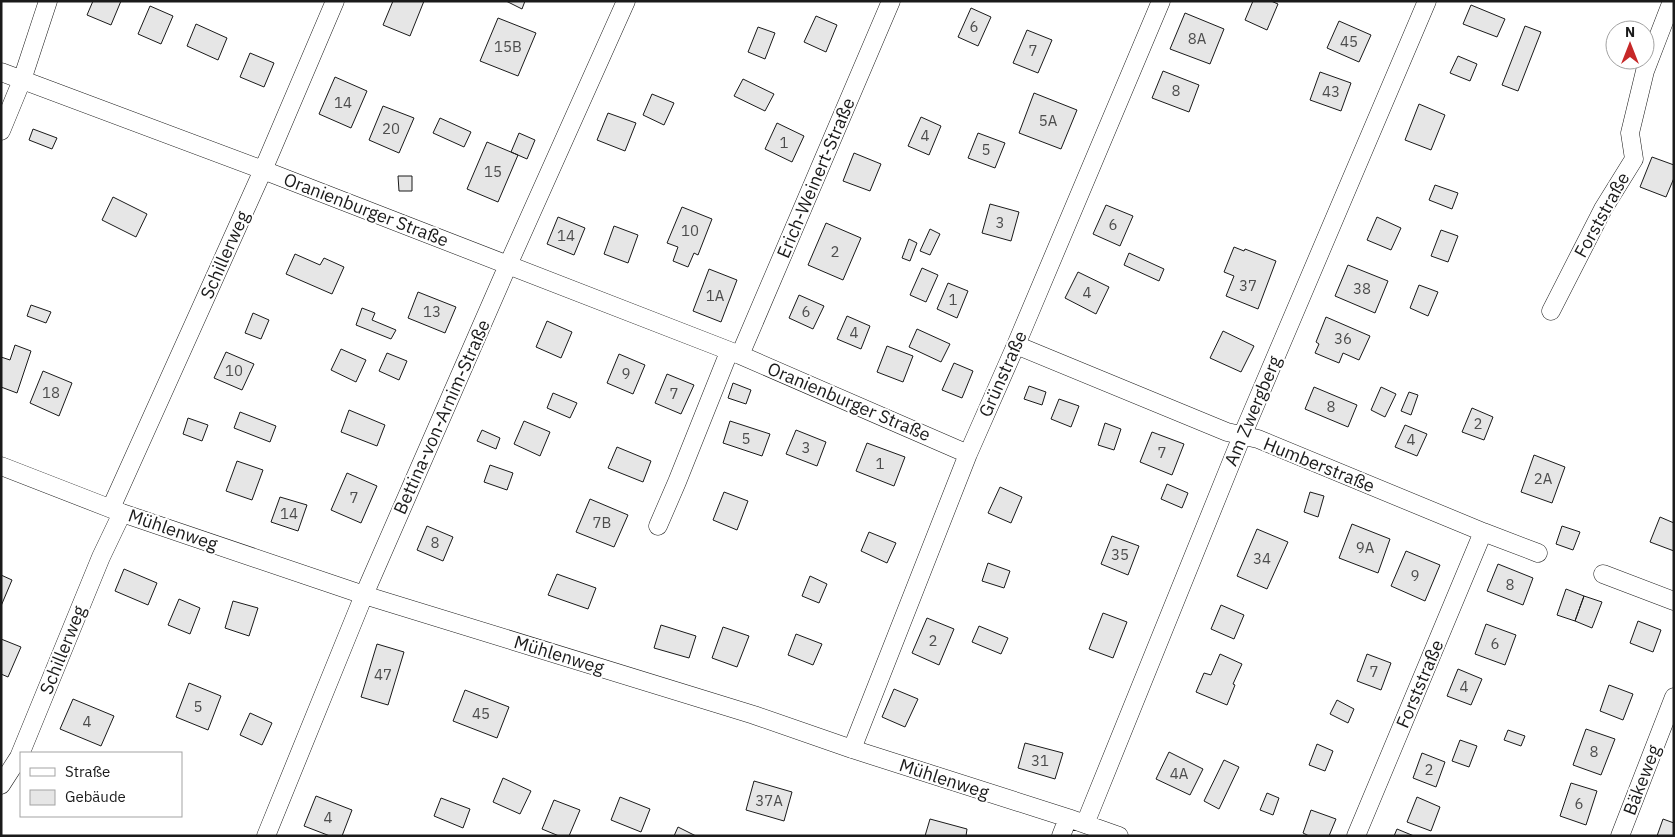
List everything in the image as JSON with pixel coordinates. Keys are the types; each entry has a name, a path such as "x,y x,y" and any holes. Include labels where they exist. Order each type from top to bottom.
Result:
{"street":[{"path":"1,131 22,80 48,1"},
{"name":"Schillerweg","path":"21,752 102,557 116,510 335,1"},
{"name":"Bettina-von-Arnim-Straße","path":"266,836 364,595 626,1"},
{"name":"Erich-Weinert-Straße","path":"735,354 891,1"},
{"name":"Grünstraße","path":"852,749 968,454 1161,1"},
{"name":"Am Zwergberg","path":"1061,836 1077,821 1427,1"},
{"name":"Forststraße","path":"1551,311 1603,209 1634,159 1630,133 1645,71 1672,1"},
{"name":"Oranienburger Straße","path":"1,72 263,170 735,354 968,454"},
{"name":"Humberstraße","path":"1016,345 1227,432 1258,439 1484,532 1538,552"},
{"path":"658,526 735,354"},
{"name":"Mühlenweg","path":"1,466 116,510 364,595 754,715 1119,836"},
{"name":"Forststraße","path":"1356,836 1484,532"},
{"path":"1603,574 1674,601"},
{"name":"Bäkeweg","path":"1620,836 1674,697"},
{"name":"Schillerweg","path":"1,785 20,755"}],"building":[{"path":"93,1 121,1 111,25 87,15"},
{"path":"393,1 424,1 410,36 383,25"},
{"path":"506,1 525,1 522,9"},
{"path":"1253,1 1271,1 1278,4 1267,30 1245,20"},
{"path":"1471,5 1505,19 1497,37 1463,24"},
{"path":"150,6 173,16 161,44 138,34"},
{"path":"971,8 991,17 978,46 958,37"},
{"path":"1185,13 1224,29 1210,64 1170,49"},
{"path":"816,16 837,25 826,52 804,42"},
{"path":"498,18 536,33 518,76 480,61"},
{"path":"1339,21 1371,35 1359,62 1327,48"},
{"path":"196,24 227,38 218,60 187,46"},
{"path":"1525,26 1541,32 1518,91 1502,85"},
{"path":"758,27 775,33 765,59 748,52"},
{"path":"1027,30 1052,40 1038,73 1013,63"},
{"path":"250,53 274,63 264,87 240,77"},
{"path":"1458,56 1477,64 1470,81 1450,73"},
{"path":"1163,71 1199,85 1189,112 1152,98"},
{"path":"1320,72 1351,83 1341,111 1310,100"},
{"path":"335,77 367,91 351,128 319,114"},
{"path":"743,79 774,94 765,111 734,96"},
{"path":"1034,93 1077,110 1061,149 1019,133"},
{"path":"652,94 674,103 664,125 643,115"},
{"path":"1419,104 1445,115 1431,150 1405,140"},
{"path":"383,106 414,118 399,153 369,140"},
{"path":"608,113 636,123 625,151 597,140"},
{"path":"921,117 941,126 929,155 908,146"},
{"path":"440,118 471,132 464,147 433,133"},
{"path":"777,123 804,136 792,162 765,149"},
{"path":"33,129 57,138 52,149 29,140"},
{"path":"519,133 535,140 527,159 511,152"},
{"path":"978,133 1005,143 995,168 968,158"},
{"path":"487,142 518,155 498,202 467,189"},
{"path":"854,153 881,164 870,191 843,181"},
{"path":"1652,157 1674,165 1674,178 1666,197 1640,187"},
{"path":"398,176 412,176 412,191 399,191"},
{"path":"1435,185 1458,193 1452,209 1429,200"},
{"path":"113,197 147,214 136,237 102,220"},
{"path":"990,204 1019,212 1011,241 982,233"},
{"path":"1106,205 1133,216 1120,246 1093,234"},
{"path":"682,207 712,219 698,255 694,253 688,267 673,261 678,247 667,243"},
{"path":"558,217 585,228 574,255 547,244"},
{"path":"1377,217 1401,228 1391,250 1367,240"},
{"path":"826,223 861,238 843,280 808,265"},
{"path":"614,226 638,235 628,263 604,254"},
{"path":"930,229 940,234 930,255 920,251"},
{"path":"1441,230 1458,236 1448,262 1431,256"},
{"path":"909,239 917,243 910,261 902,258"},
{"path":"1234,247 1244,251 1245,249 1276,261 1258,309 1226,296 1234,276 1224,272"},
{"path":"1129,253 1164,269 1159,281 1124,265"},
{"path":"295,254 320,265 324,258 344,267 332,294 286,274"},
{"path":"1348,265 1388,281 1375,313 1335,296"},
{"path":"922,268 938,275 926,302 910,295"},
{"path":"709,269 737,280 721,322 693,311"},
{"path":"1078,272 1109,287 1096,314 1065,298"},
{"path":"948,283 968,291 957,318 937,309"},
{"path":"1419,285 1438,292 1428,316 1410,308"},
{"path":"418,292 456,307 445,333 408,318"},
{"path":"799,295 824,306 813,329 789,318"},
{"path":"31,305 51,312 46,323 27,316"},
{"path":"362,308 375,313 372,320 396,330 391,339 356,325"},
{"path":"253,313 269,320 261,339 245,333"},
{"path":"847,316 870,326 861,349 837,339"},
{"path":"1326,317 1370,336 1359,360 1343,353 1339,363 1315,353 1319,344 1316,342"},
{"path":"547,321 572,332 561,358 536,347"},
{"path":"917,329 950,344 941,362 909,347"},
{"path":"1223,331 1254,346 1241,372 1210,358"},
{"path":"15,345 31,351 17,393 1,387 1,357 10,360"},
{"path":"887,346 913,356 903,382 877,372"},
{"path":"341,349 366,360 356,382 331,370"},
{"path":"226,352 254,364 242,390 214,378"},
{"path":"387,353 407,361 399,380 379,371"},
{"path":"619,354 645,365 633,394 607,383"},
{"path":"954,363 973,371 962,398 942,390"},
{"path":"43,371 72,383 59,416 30,403"},
{"path":"667,374 694,385 681,414 655,403"},
{"path":"733,383 751,390 746,404 728,398"},
{"path":"1029,386 1046,392 1042,405 1024,399"},
{"path":"1314,387 1357,405 1348,427 1305,409"},
{"path":"1381,387 1396,394 1385,417 1371,410"},
{"path":"1409,392 1418,395 1411,415 1401,411"},
{"path":"553,393 577,403 570,418 547,408"},
{"path":"1059,399 1079,406 1071,427 1051,419"},
{"path":"1472,408 1493,417 1484,440 1462,432"},
{"path":"349,410 385,425 377,446 341,432"},
{"path":"240,412 276,426 270,442 234,428"},
{"path":"188,418 208,425 202,441 183,434"},
{"path":"524,421 550,432 540,456 514,444"},
{"path":"730,421 770,434 762,456 723,443"},
{"path":"1105,423 1121,429 1114,450 1098,445"},
{"path":"1405,425 1427,434 1417,456 1395,447"},
{"path":"482,430 500,438 496,449 477,441"},
{"path":"796,430 826,442 817,466 786,454"},
{"path":"1152,432 1184,444 1172,475 1140,462"},
{"path":"867,443 905,457 894,486 856,471"},
{"path":"617,447 651,461 643,482 608,468"},
{"path":"1534,455 1565,467 1552,503 1521,492"},
{"path":"237,461 263,470 252,500 226,491"},
{"path":"490,465 513,473 507,490 484,482"},
{"path":"347,473 377,486 361,523 331,510"},
{"path":"1167,484 1188,493 1182,508 1161,499"},
{"path":"1000,487 1022,497 1011,523 988,513"},
{"path":"724,492 748,501 737,530 713,520"},
{"path":"1310,492 1324,496 1318,517 1304,512"},
{"path":"280,497 307,505 298,531 271,522"},
{"path":"590,499 628,515 614,547 576,532"},
{"path":"1660,517 1674,523 1674,551 1650,542"},
{"path":"1352,524 1390,539 1378,573 1339,558"},
{"path":"427,526 453,537 443,561 417,550"},
{"path":"1562,526 1580,532 1573,550 1556,544"},
{"path":"1257,529 1288,542 1267,589 1237,576"},
{"path":"869,532 896,543 887,563 861,551"},
{"path":"1112,536 1139,546 1128,575 1101,564"},
{"path":"1406,551 1440,565 1425,601 1391,586"},
{"path":"988,563 1010,571 1004,588 982,581"},
{"path":"1498,564 1533,578 1523,605 1487,591"},
{"path":"124,569 157,583 148,605 115,591"},
{"path":"557,574 596,588 588,609 548,595"},
{"path":"1,575 12,580 1,606"},
{"path":"810,576 827,584 819,603 802,596"},
{"path":"1566,589 1584,596 1575,621 1557,615"},
{"path":"1584,596 1602,602 1592,628 1575,621"},
{"path":"179,599 200,608 190,634 168,625"},
{"path":"233,601 258,608 249,636 225,628"},
{"path":"1221,605 1244,615 1234,639 1211,629"},
{"path":"1103,613 1127,622 1113,658 1089,649"},
{"path":"927,618 954,629 939,665 912,653"},
{"path":"1638,621 1661,630 1653,652 1630,643"},
{"path":"1486,624 1516,635 1505,665 1475,654"},
{"path":"661,625 696,636 689,658 654,648"},
{"path":"979,626 1008,638 1001,654 972,642"},
{"path":"723,627 749,636 737,667 712,658"},
{"path":"796,634 822,644 813,665 788,655"},
{"path":"1,639 21,647 8,677 1,674"},
{"path":"377,644 404,652 388,705 361,697"},
{"path":"1220,654 1242,664 1233,684 1235,685 1227,705 1196,692 1204,673 1211,675"},
{"path":"1367,654 1391,663 1381,690 1357,681"},
{"path":"1458,669 1482,679 1471,705 1447,696"},
{"path":"189,683 221,696 208,730 176,717"},
{"path":"1609,685 1633,694 1623,720 1600,711"},
{"path":"894,689 918,699 905,727 882,717"},
{"path":"465,690 509,707 497,738 453,721"},
{"path":"73,699 114,716 101,746 60,729"},
{"path":"1337,700 1354,709 1348,723 1330,714"},
{"path":"250,713 272,723 262,745 240,735"},
{"path":"1586,729 1615,739 1601,775 1573,765"},
{"path":"1508,730 1525,736 1521,746 1504,740"},
{"path":"1460,740 1477,746 1469,767 1452,761"},
{"path":"1025,743 1063,753 1055,779 1018,768"},
{"path":"1317,744 1333,751 1325,771 1309,765"},
{"path":"1169,752 1203,769 1190,795 1156,779"},
{"path":"1422,753 1445,762 1436,787 1413,778"},
{"path":"1224,760 1239,767 1219,809 1204,801"},
{"path":"503,778 531,791 520,814 493,802"},
{"path":"754,781 792,792 784,821 746,810"},
{"path":"1571,783 1597,791 1586,825 1560,816"},
{"path":"1267,793 1279,798 1273,815 1260,810"},
{"path":"316,796 352,810 342,836 330,836 304,826"},
{"path":"620,797 650,809 641,832 611,820"},
{"path":"1417,797 1440,807 1431,831 1407,822"},
{"path":"441,798 470,809 463,828 434,816"},
{"path":"554,800 580,810 569,836 559,836 542,829"},
{"path":"1311,810 1336,819 1329,836 1309,836 1303,833"},
{"path":"930,819 967,829 966,836 925,836"},
{"path":"1663,819 1674,823 1674,836 1657,836"},
{"path":"678,827 696,836 674,836"},
{"path":"1397,829 1414,836 1394,836"}]}
